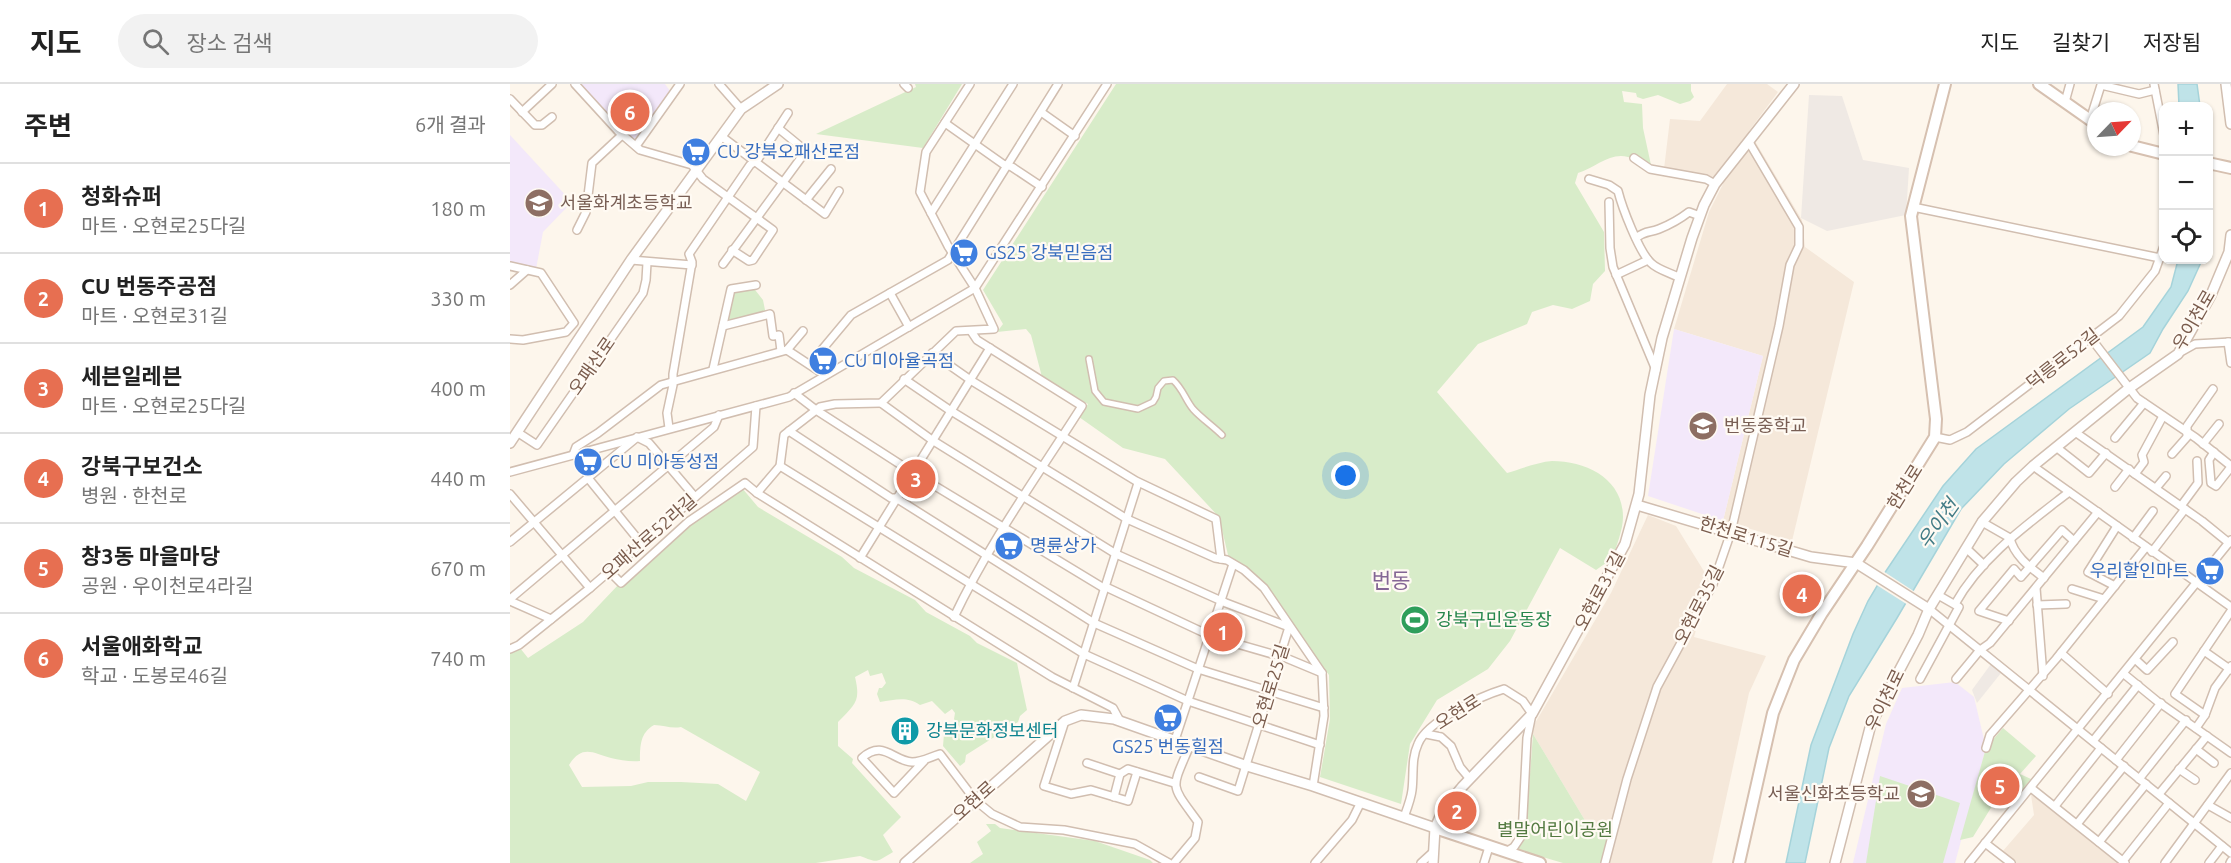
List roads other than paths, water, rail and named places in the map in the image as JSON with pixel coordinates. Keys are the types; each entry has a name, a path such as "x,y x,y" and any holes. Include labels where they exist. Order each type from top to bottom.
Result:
{"main road":[{"path":"2040,84 2087,118"},
{"path":"1935,437 1936,419 1911,216 1931,132 1946,87"},
{"path":"2141,148 2159,153"},
{"path":"2213,164 2228,167"},
{"name":"한천로","path":"1739,863 1779,696 1802,645 1935,437"},
{"path":"1435,828 1540,863"}],"street":[{"path":"522,112 552,84"},
{"path":"575,84 622,135 640,150 692,165 703,179 773,230 753,260 749,261 732,250"},
{"path":"636,146 680,84"},
{"path":"719,84 741,109"},
{"name":"오패산로","path":"510,443 631,260 741,109 777,84"},
{"path":"880,403 956,331 994,329 975,288 920,192 926,152 970,84"},
{"path":"931,213 1013,84"},
{"path":"810,364 851,315 948,260 1058,84"},
{"path":"510,472 789,397 975,288 1107,84"},
{"name":"오현로31길","path":"1435,828 1452,798 1532,714 1622,552 1637,505 1650,395 1662,338 1700,216 1715,184 1794,84"},
{"path":"2065,102 2070,84"},
{"path":"2097,102 2101,85 2139,94 2155,87 2159,111"},
{"path":"2228,85 2231,124"},
{"path":"510,99 535,125 542,125 552,117"},
{"path":"1041,112 1075,136"},
{"path":"669,428 667,413 692,265 689,254 788,113"},
{"path":"945,123 1042,187"},
{"path":"723,264 806,151 778,128"},
{"path":"577,230 586,212 592,163 622,135"},
{"path":"721,136 825,214 839,191"},
{"name":"오현로35길","path":"1605,863 1626,779 1657,687 1713,584 1731,532 1776,337 1790,265 1800,236 1798,227 1749,142"},
{"path":"1634,158 1650,170 1706,179 1715,184"},
{"path":"806,200 831,169"},
{"path":"1589,179 1609,185 1618,191 1621,204 1648,260 1680,278"},
{"path":"1609,202 1610,248 1616,275 1656,370"},
{"path":"1913,207 2159,258"},
{"path":"1636,238 1646,231 1660,229 1689,212 1700,216"},
{"name":"우이천로","path":"1834,863 1871,724 1918,635 1929,609 1982,522 2033,466 2128,389 2178,354 2211,295 2229,252 2231,235"},
{"path":"631,260 692,265"},
{"path":"1616,275 1648,260"},
{"name":"덕릉로52길","path":"1935,437 1950,440 1967,432 2119,316 2155,271 2159,261"},
{"name":"오패산로","path":"517,432 537,445 642,293 646,280 647,263"},
{"path":"510,266 541,273 574,322 567,332 518,340 510,339"},
{"path":"510,285 527,270"},
{"path":"713,369 731,289 756,285"},
{"path":"890,293 909,327"},
{"path":"723,326 770,314 772,336 779,335 784,350 825,375"},
{"path":"573,455 576,447 661,385 784,350 803,331"},
{"path":"954,617 987,555 1082,406 977,340 970,331"},
{"path":"2191,331 2195,344"},
{"path":"2090,338 2128,389 2144,403 2214,452 2231,467 2216,486 2211,483 2209,460 2214,452"},
{"path":"510,348 518,340"},
{"path":"2178,354 2195,344 2230,342 2231,363"},
{"path":"860,558 990,348"},
{"path":"932,353 970,380 1138,483 1215,519 1221,559"},
{"path":"1089,359 1095,391 1104,402 1138,408 1153,402 1158,388 1164,381 1173,380 1185,392 1188,402 1195,411 1222,435"},
{"name":"오현로25길","path":"904,379 951,411 1127,519 1233,564 1264,588 1289,627 1247,766"},
{"path":"2172,454 2187,436 2187,426 2213,389"},
{"path":"794,393 816,410 912,472 1102,587 1209,635 1281,657 1322,673"},
{"path":"1120,721 1113,708 1072,688 954,617 757,493 780,466 784,435 816,410 835,404 880,403 932,440 1116,554 1220,601 1289,627 1322,673 1324,708 1313,786"},
{"path":"2115,438 2144,403"},
{"name":"오패산로52라길","path":"510,649 519,645 590,588 753,447 756,406"},
{"path":"551,619 510,600 714,427 719,415"},
{"path":"2115,487 2144,462 2142,455 2163,416"},
{"path":"2203,444 2219,424"},
{"path":"789,431 891,498 896,498 1094,623 1198,669 1324,708"},
{"path":"1969,863 2109,694 2230,542 2075,432"},
{"path":"637,437 649,443 695,497"},
{"path":"510,542 637,437"},
{"path":"2056,447 2089,473 2106,453"},
{"path":"1986,748 1990,735 2043,676 2104,599 2149,550 2183,508 2198,483 2197,461"},
{"path":"780,466 1084,654 1188,701 1320,745"},
{"path":"2033,466 2231,609 2175,694 2205,715"},
{"path":"2156,488 2166,476"},
{"path":"588,478 641,543"},
{"name":"오패산로52라길","path":"609,571 621,583 688,522 745,483 757,493"},
{"path":"1072,688 1138,483"},
{"path":"1920,679 1950,625 1964,587 2010,538 2069,492"},
{"path":"510,494 590,588"},
{"name":"한천로115길","path":"1637,505 1811,557 1856,563"},
{"path":"2133,538 2153,511"},
{"path":"1956,679 1980,650 1990,643 2009,621 2098,512"},
{"path":"1982,522 2010,538 2012,545 2030,567 2044,578"},
{"path":"2115,586 2088,572 2117,526"},
{"path":"2009,621 1979,611 2014,569 2021,577 2062,530 2074,541"},
{"path":"1966,548 1984,565"},
{"path":"1856,563 1950,625 2231,854"},
{"path":"1175,740 1233,564"},
{"path":"2036,588 2043,676"},
{"path":"2072,589 2104,599"},
{"path":"1938,594 1957,605"},
{"path":"2037,605 2066,604"},
{"path":"2136,660 2147,670 2173,642"},
{"path":"2196,728 2205,715 2216,688 2230,668 2204,651"},
{"path":"2061,653 2109,694"},
{"path":"2124,674 2231,753"},
{"path":"2093,741 2138,685"},
{"name":"오현로","path":"1404,817 1412,793 1413,760 1418,742 1436,723 1484,695 1504,690 1523,701 1532,714"},
{"path":"2116,760 2161,703"},
{"path":"1506,853 1514,847 1522,835 1527,738 1532,714"},
{"path":"1137,772 1128,801 1091,790 1071,794 1044,786 1065,721 1081,716 1120,721 1435,828 1432,858 1421,863"},
{"path":"2139,779 2186,720"},
{"name":"오현로","path":"905,863 1065,721"},
{"path":"1426,734 1441,737 1451,746 1460,767 1470,779"},
{"path":"2159,794 2207,736"},
{"path":"1174,863 1195,838 1198,822 1177,794 1174,783 1190,745"},
{"path":"2055,806 2101,748"},
{"path":"2196,748 2214,763"},
{"path":"925,760 894,793 862,758 868,752 881,751 890,752 910,762 925,760 940,754 975,800 992,814 1020,827 1064,830 1135,844 1169,863"},
{"path":"1088,764 1120,774"},
{"path":"1199,777 1238,790 1247,766"},
{"path":"2077,824 2124,766"},
{"path":"1114,797 1120,774 1128,769 1174,783"},
{"path":"2179,769 2195,780"},
{"path":"2165,863 2231,773"},
{"path":"2099,842 2146,784"},
{"path":"2031,788 2124,862 2169,803"},
{"path":"1315,863 1352,820 1361,802"},
{"path":"2208,805 2231,818"},
{"path":"1985,843 2010,863"},
{"path":"2209,863 2222,846"},
{"path":"1484,863 1489,847"}],"water":[{"path":"2178,84 2197,84 2199,102 2179,102"},
{"name":"우이천","path":"2177,264 2200,264 2188,291 2150,353 2069,409 2004,464 1961,509 1849,696 1829,748 1805,863 1786,863 1811,745 1853,634 1868,601 1886,571 1943,486 1976,449 2143,327 2171,287"}],"place":[{"name":"서울애화학교","path":"630,112"},
{"name":"CU 강북오패산로점","path":"696,152"},
{"name":"서울화계초등학교","path":"539,203"},
{"name":"GS25 강북믿음점","path":"964,253"},
{"name":"CU 미아율곡점","path":"823,361"},
{"name":"번동중학교","path":"1703,426"},
{"name":"CU 미아동성점","path":"588,462"},
{"name":"세븐일레븐","path":"916,479"},
{"name":"명륜상가","path":"1009,546"},
{"name":"우리할인마트","path":"2210,571"},
{"name":"강북구보건소","path":"1802,594"},
{"name":"강북구민운동장","path":"1415,620"},
{"name":"청화슈퍼","path":"1223,632"},
{"name":"GS25 번동힐점","path":"1168,718"},
{"name":"강북문화정보센터","path":"905,731"},
{"name":"창3동 마을마당","path":"2000,786"},
{"name":"서울신화초등학교","path":"1921,794"},
{"name":"CU 번동주공점","path":"1457,811"}],"district":[{"name":"번동","path":"1391,581"}],"park label":[{"name":"별말어린이공원","path":"1555,830"}]}
